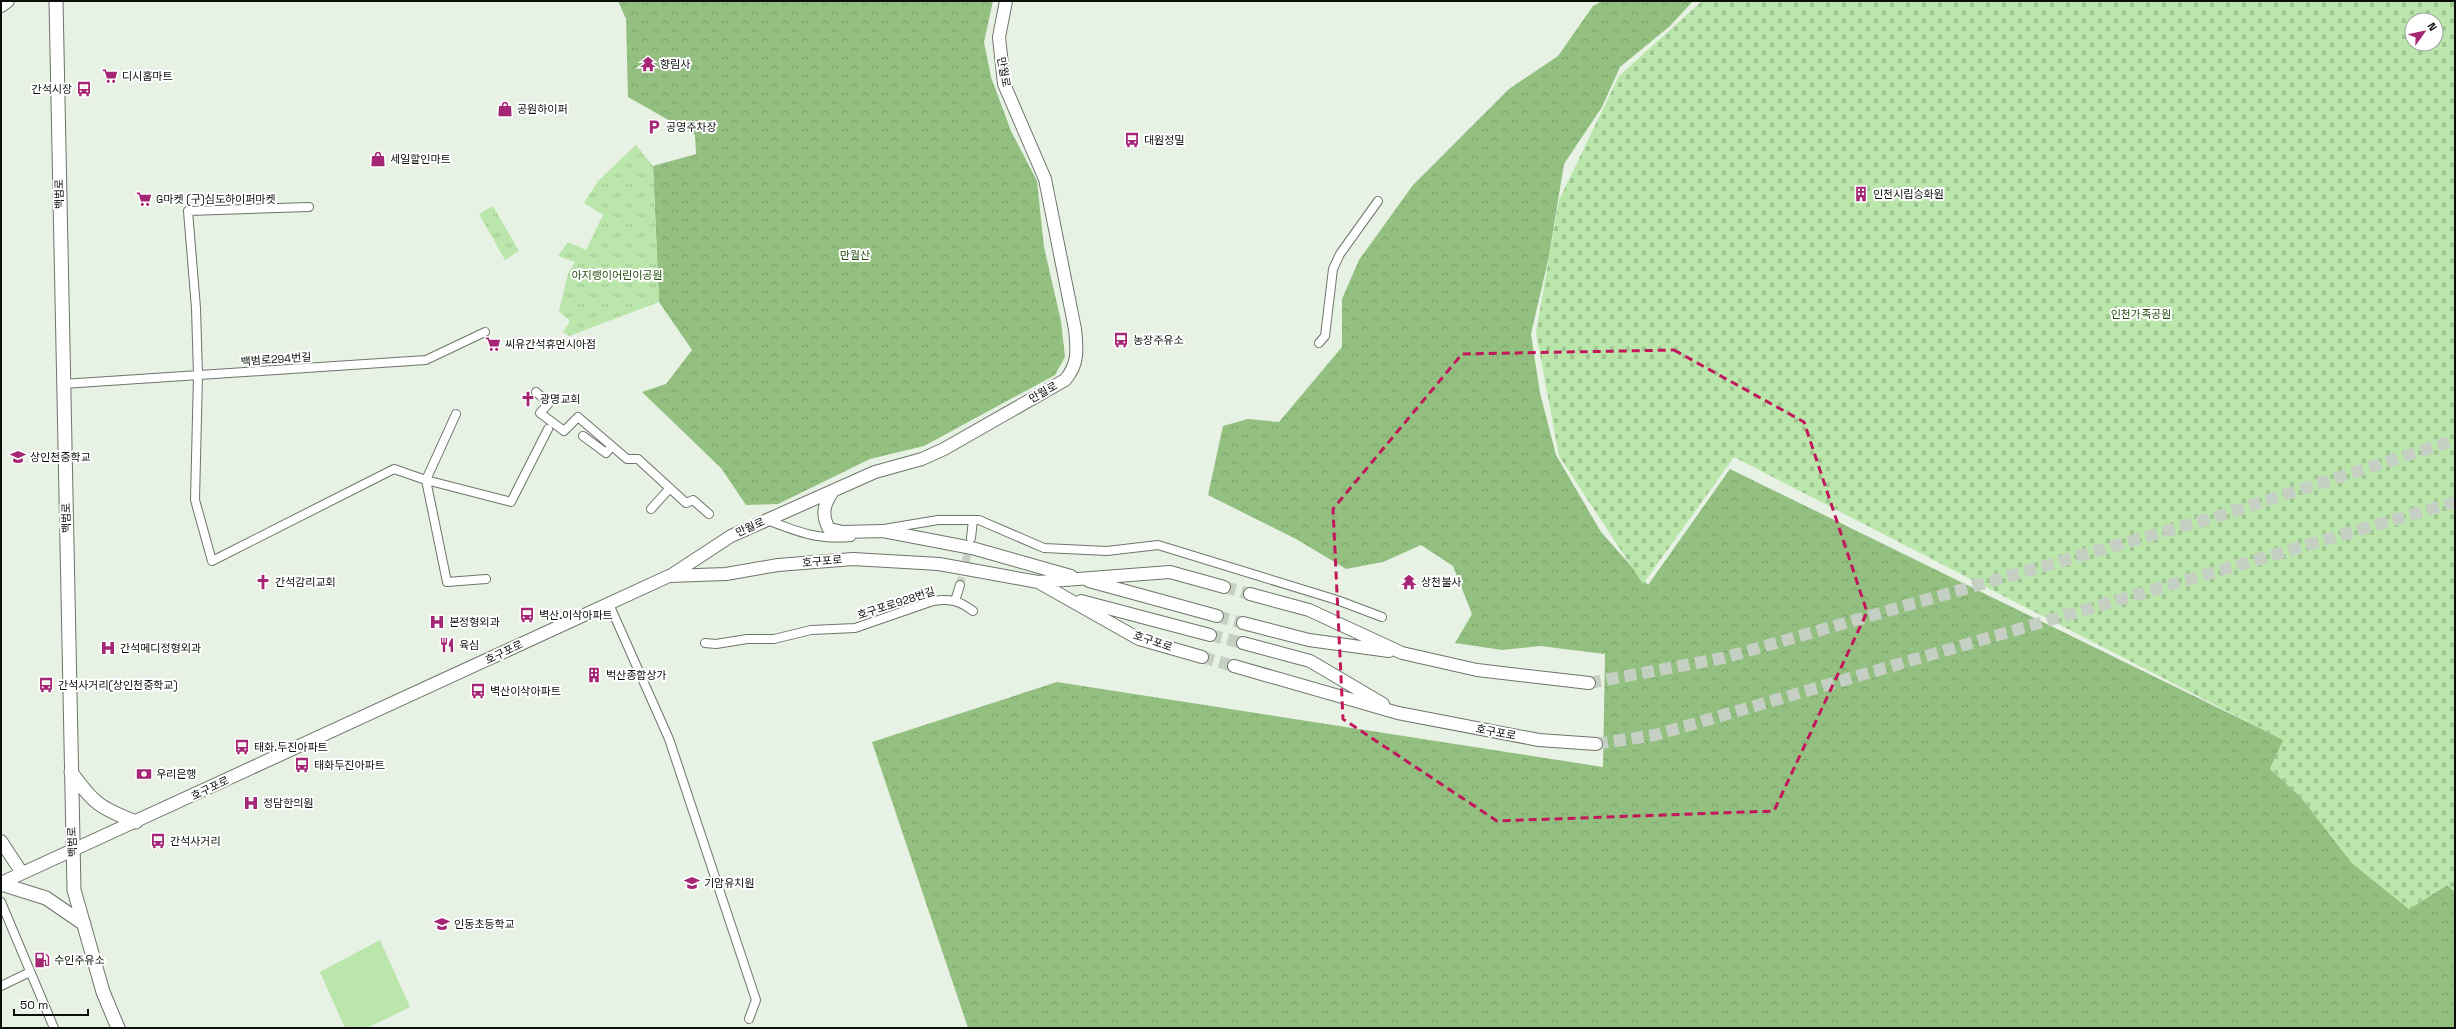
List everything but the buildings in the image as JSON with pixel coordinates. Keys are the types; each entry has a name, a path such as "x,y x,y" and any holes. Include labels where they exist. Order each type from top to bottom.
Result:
{"main road":[{"path":"1,6 8,1"},
{"name":"백범로","path":"56,1 72,852 74,890 103,992 118,1028"},
{"name":"만월로","path":"668,576 730,536 876,472 922,459 944,449 1065,380 1075,365 1078,351 1075,330 1044,179 1004,84 999,37 1006,1"},
{"path":"833,490 824,504 824,520 829,529 843,532 874,530 972,548 1078,579"},
{"name":"호구포로","path":"1,883 22,872 72,852 668,576 726,574 778,565 853,559 939,564 1038,582 1170,572 1224,587"},
{"name":"호구포로","path":"1078,579 1217,616"},
{"name":"호구포로","path":"1038,582 1139,639 1202,657"},
{"path":"1250,594 1309,610 1402,653"},
{"name":"호구포로","path":"1064,597 1210,635"},
{"path":"1243,623 1309,640 1402,653 1477,670 1589,683"},
{"name":"호구포로","path":"1243,643 1310,661 1398,713"},
{"name":"호구포로","path":"1234,666 1398,713 1539,740 1596,744"},
{"path":"71,772 89,797 100,807 136,822"},
{"path":"1,841 22,872"},
{"path":"1,883 46,898 84,924"}],"street":[{"path":"1319,343 1325,336 1333,269 1340,254 1378,201"},
{"path":"309,207 188,211 196,308 198,375 195,500 212,561 394,469 426,480 511,502 548,429"},
{"name":"백범로294번길","path":"63,384 426,360 485,332"},
{"path":"536,392 549,403 540,413 564,431 578,417 627,459 638,459 686,504 693,500 709,514"},
{"path":"456,414 426,480 447,582 486,579"},
{"path":"583,436 606,453 612,446"},
{"path":"650,508 670,488"},
{"path":"767,520 811,536 830,539 857,536 874,530 938,520 980,520 1044,548 1107,551 1158,545 1337,600 1382,617"},
{"path":"971,538 973,520"},
{"path":"955,601 960,585"},
{"name":"호구포로928번길","path":"705,643 716,644 747,639 774,640 811,630 855,628 933,601 946,599 963,604 972,611"},
{"path":"609,604 669,739 756,1000 749,1019"},
{"path":"1,902 54,1028"},
{"path":"1,986 30,972"}],"highlighted area":[{"path":"1674,350 1804,422 1867,612 1774,811 1497,821 1343,719 1333,509 1462,354"}],"green space":[{"name":"만월산","path":"618,1 993,1 984,42 991,77 1011,131 1037,181 1044,247 1061,321 1065,357 1055,375 924,446 870,459 778,504 746,505 721,468 642,392 666,384 692,350 659,302 653,166 696,154 695,135 628,97 626,19"},
{"path":"1602,1 1693,1 1670,26 1620,67 1602,107 1564,164 1549,256 1531,334 1540,393 1556,455 1601,532 1648,585 1730,469 2284,740 2270,769 2300,796 2352,863 2409,909 2447,885 2455,892 2455,1028 968,1028 872,742 1057,682 1603,767 1605,654 1540,646 1502,650 1455,643 1472,614 1453,566 1421,545 1383,562 1346,569 1296,539 1208,495 1223,426 1248,419 1279,422 1342,347 1342,299 1359,260 1413,185 1509,89 1558,56 1593,6"},
{"name":"인천가족공원","path":"1702,1 2455,1 2455,892 2447,885 2409,909 2352,863 2300,796 2270,769 2283,740 1734,457 1643,584 1559,456 1536,333 1559,200 1619,76"},
{"name":"아지랭이어린이공원","path":"636,145 653,166 659,302 569,336 563,332 570,321 559,311 568,274 575,262 558,256 568,242 586,250 603,215 584,203 598,181"},
{"path":"493,206 519,251 505,260 479,214"},
{"path":"380,940 410,1007 367,1028 345,1028 320,972"}],"tunnel":[{"path":"1589,683 1723,658 2212,518 2455,440"},
{"path":"1596,744 1655,735 2455,502"},
{"path":"960,585 970,543"},
{"path":"1224,587 1250,594"},
{"path":"1217,616 1243,623"},
{"path":"1210,635 1243,643"},
{"path":"1202,657 1234,666"}],"place":[{"name":"향림사","path":"648,64"},
{"name":"디시홈마트","path":"110,76"},
{"name":"간석시장","path":"84,89"},
{"name":"공원하이퍼","path":"505,109"},
{"name":"공영주차장","path":"654,127"},
{"name":"대원정밀","path":"1132,140"},
{"name":"세일할인마트","path":"378,159"},
{"name":"인천시립승화원","path":"1861,194"},
{"name":"G마켓 (구)심도하이퍼마켓","path":"144,199"},
{"name":"농장주유소","path":"1121,340"},
{"name":"씨유간석휴먼시아점","path":"493,344"},
{"name":"광명교회","path":"528,399"},
{"name":"상인천중학교","path":"18,457"},
{"name":"간석감리교회","path":"263,582"},
{"name":"상천불사","path":"1409,582"},
{"name":"벽산.이삭아파트","path":"527,615"},
{"name":"본정형외과","path":"437,622"},
{"name":"육심","path":"447,645"},
{"name":"간석메디정형외과","path":"108,648"},
{"name":"벅산종합상가","path":"594,675"},
{"name":"간석사거리(상인천중학교)","path":"46,685"},
{"name":"벽산이삭아파트","path":"478,691"},
{"name":"태화.두진아파트","path":"242,747"},
{"name":"태화두진아파트","path":"302,765"},
{"name":"우리은행","path":"144,774"},
{"name":"정담한의원","path":"251,803"},
{"name":"간석사거리","path":"158,841"},
{"name":"기암유치원","path":"692,883"},
{"name":"인동초등학교","path":"442,924"},
{"name":"수인주유소","path":"42,960"}]}
